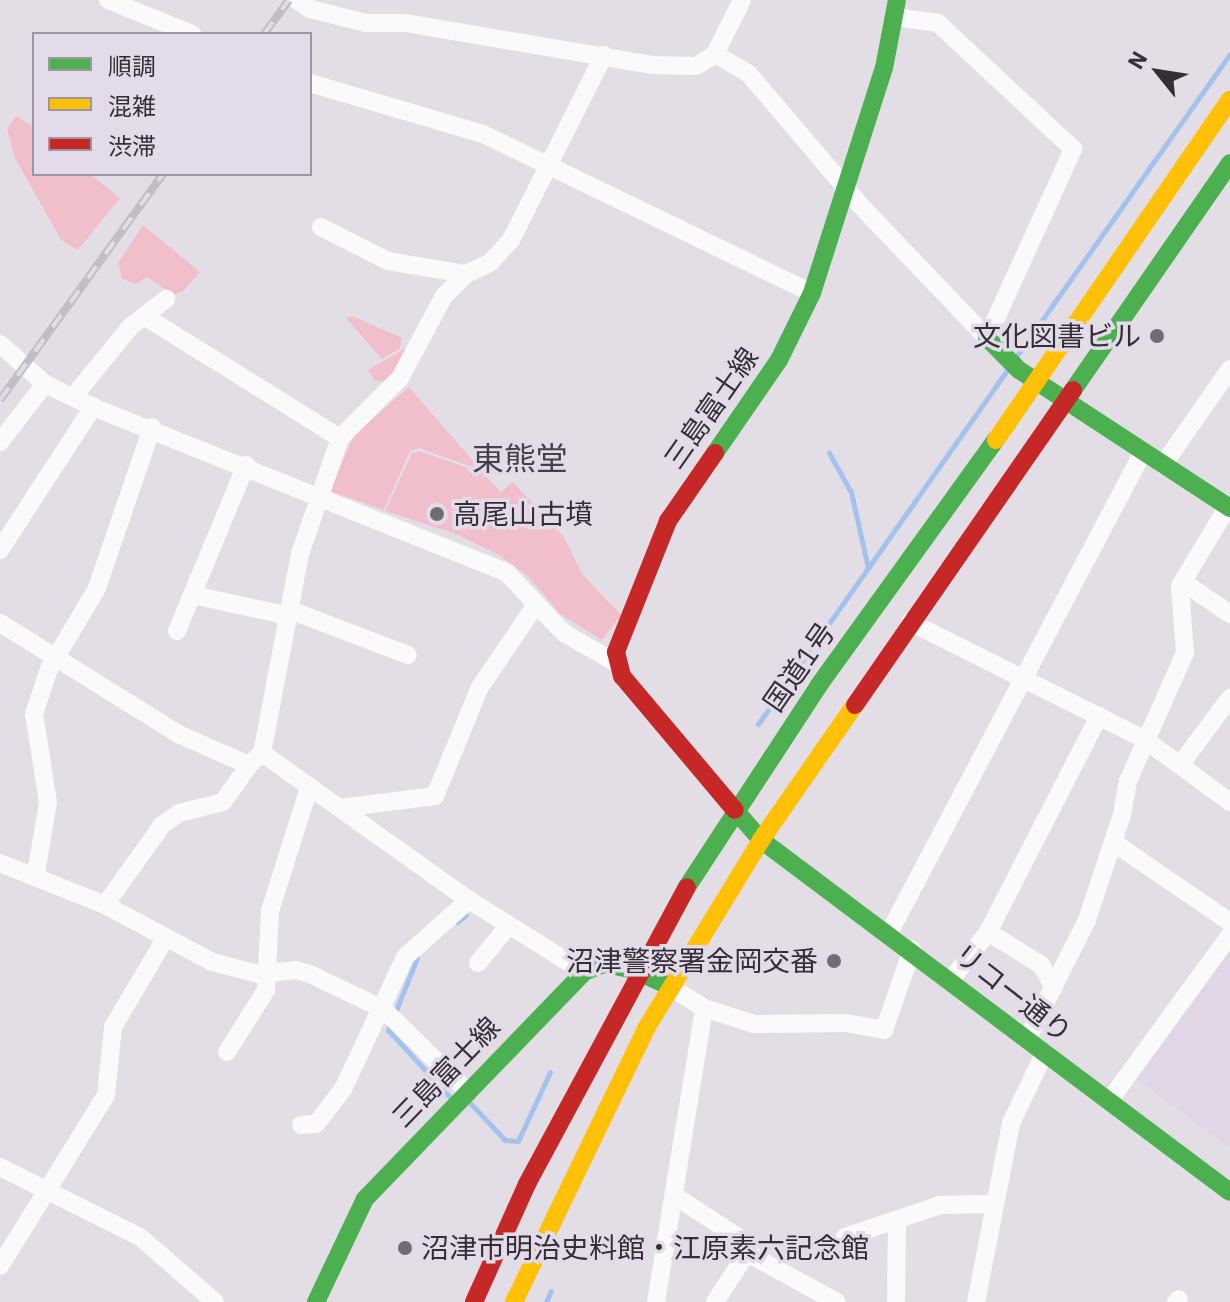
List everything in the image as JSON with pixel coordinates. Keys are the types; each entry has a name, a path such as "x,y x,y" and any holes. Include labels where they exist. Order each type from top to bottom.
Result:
{"main road":[{"name":"三島富士線","path":"616,663 621,635 668,521 779,360 812,293 848,187 897,8"},
{"name":"国道1号","path":"474,1302 527,1184 634,970 735,810 1039,381 1230,100"},
{"path":"514,1302 559,1200 671,987 761,840 1230,163"},
{"path":"987,338 1019,370 1229,507"},
{"path":"616,663 652,713 735,810"},
{"name":"リコー通り","path":"735,810 761,840 912,950 1044,1054 1230,1192"},
{"path":"584,972 604,964 634,970 671,987"},
{"name":"三島富士線","path":"316,1302 365,1199 466,1090 584,972"}],"street":[{"path":"108,0 187,32"},
{"path":"297,0 318,12 366,23 406,23 680,68 709,61 742,0"},
{"path":"715,54 749,74 987,338 1073,149 938,23 897,8"},
{"path":"105,905 162,825 179,813 223,802 256,759 290,613 300,554 340,438 400,378 444,296 466,274 490,263 511,240 604,55"},
{"path":"312,84 483,134 812,293"},
{"path":"321,227 388,261 466,274"},
{"path":"73,397 104,354 166,299"},
{"path":"144,316 340,438"},
{"path":"1,346 45,384 93,407 152,427 507,573 535,606 580,645 616,663"},
{"path":"1163,465 1230,369"},
{"path":"0,442 45,384"},
{"path":"0,550 93,407"},
{"path":"36,873 48,802 34,714 56,658 97,588 152,427"},
{"path":"889,933 1143,452"},
{"path":"177,631 246,465"},
{"path":"1027,1039 1087,920 1144,739 1185,653 1178,607 1183,582 1229,507"},
{"path":"1183,582 1230,614"},
{"path":"193,595 290,613 408,655"},
{"path":"340,808 435,796 480,687 535,606"},
{"path":"910,622 1144,739 1230,802"},
{"path":"0,623 136,712 256,759 309,788 469,900 584,972"},
{"path":"1180,765 1230,698"},
{"path":"951,980 988,932 1099,716"},
{"path":"227,1052 254,1014 270,973 270,911 309,788"},
{"path":"1113,842 1230,922"},
{"path":"0,863 36,873 105,905 212,962 270,973 312,975 383,1009 466,1090"},
{"path":"301,1125 316,1124 343,1089 405,957 469,900"},
{"path":"478,963 509,925"},
{"path":"988,932 1041,965 1054,988"},
{"path":"1109,1101 1230,935"},
{"path":"0,1266 106,1095 113,1027 165,939"},
{"path":"671,987 704,1008 754,1024 846,1023 884,1030 912,950"},
{"path":"656,1302 704,1008"},
{"path":"976,1302 992,1204 1011,1123 1044,1054"},
{"path":"0,1167 47,1188 159,1250 215,1302"},
{"path":"675,1196 744,1241 748,1254 837,1302"},
{"path":"845,1237 940,1205 992,1204"},
{"path":"896,1302 897,1220"},
{"path":"715,1302 748,1254"}],"shaded area":[{"path":"16,116 32,126 32,176 92,176 120,198 78,250 61,240 15,158 7,129"},
{"path":"143,225 200,272 183,291 173,295 147,277 136,284 122,279 118,263"},
{"path":"352,316 402,338 400,348 382,359 346,318"},
{"path":"406,348 409,355 386,382 374,380 368,370"},
{"path":"409,387 481,470 419,448 410,451 384,510 330,491 354,435"},
{"path":"419,451 483,473 501,492 513,482 564,537 582,574 621,615 602,640 560,614 529,577 499,555 456,534 385,511 412,453"},
{"path":"1230,951 1230,1148 1136,1079"}],"waterway":[{"path":"1016,357 1230,54"},
{"path":"868,568 1008,369"},
{"path":"758,724 868,568 851,492 829,453"},
{"path":"457,922 466,915"},
{"path":"417,958 388,1030 450,1097"},
{"path":"471,1104 505,1140 518,1141 550,1072"},
{"path":"546,1302 551,1291"}],"railway":[{"path":"265,32 289,0"},
{"path":"0,400 162,176"}],"traffic: fast":[{"path":"715,453 779,360 812,293 884,68 897,0"},
{"path":"1073,390 1230,163"},
{"path":"987,338 1019,370 1230,508"},
{"path":"687,887 819,685 996,440"},
{"path":"735,810 761,840 1230,1192"},
{"path":"316,1302 365,1199 584,972 604,964 634,970 671,987"}],"traffic: slow":[{"path":"996,440 1230,100"},
{"path":"514,1302 647,1027 761,840 855,705"}],"traffic: jam":[{"path":"855,705 1073,390"},
{"path":"715,453 668,521 616,652 622,676 735,810"},
{"path":"474,1302 527,1184 687,887"}],"place":[{"name":"文化図書ビル","path":"1157,336"},
{"name":"高尾山古墳","path":"437,514"},
{"name":"沼津警察署金岡交番","path":"834,961"},
{"name":"沼津市明治史料館・江原素六記念館","path":"405,1248"}],"district":[{"name":"東熊堂","path":"520,458"}]}
